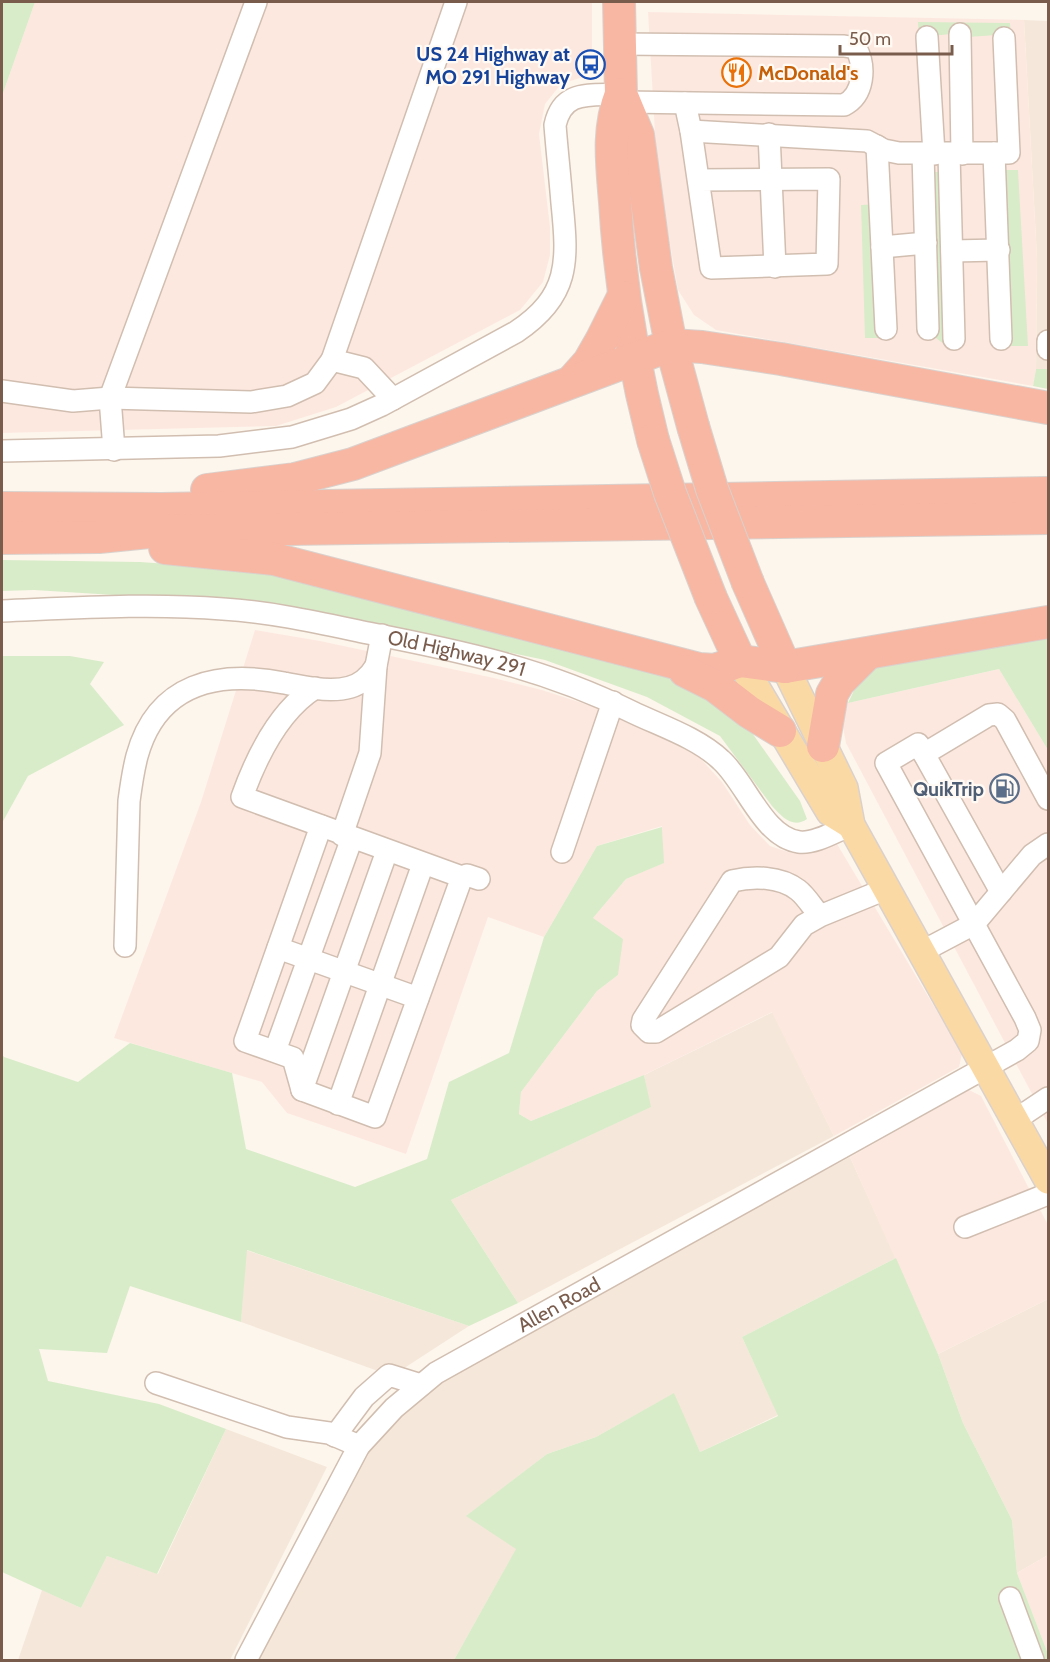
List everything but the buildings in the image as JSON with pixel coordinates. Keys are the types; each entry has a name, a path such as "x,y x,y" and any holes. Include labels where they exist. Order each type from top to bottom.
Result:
{"highway":[{"path":"618,2 623,98 638,135 648,215 671,345 712,489 748,583 785,667"},
{"path":"623,98 612,127 612,152 623,297 633,357 653,440 670,493 711,598 741,661"},
{"path":"573,380 602,342 623,297"},
{"path":"665,313 690,333 721,350"},
{"path":"37,508 295,479 353,464 633,357 671,345 721,350 1048,408"},
{"path":"2,508 174,509 1048,493"},
{"path":"2,538 99,537 159,531 1048,518"},
{"path":"99,537 155,547 274,559 699,669 715,670 741,661 785,667 1048,622"},
{"path":"823,746 832,694 838,682 867,654"},
{"path":"654,657 715,686 749,712 780,731"}],"main road":[{"path":"741,661 780,731 830,812 851,825"},
{"path":"785,667 844,788 851,825 1048,1180"}],"street":[{"path":"114,450 110,398 256,2"},
{"path":"2,391 73,401 110,398 251,402 287,396 315,383 332,360 456,2"},
{"path":"928,330 926,243 960,34"},
{"path":"927,37 952,251 954,339"},
{"path":"691,131 867,141 899,153 1009,153 1005,38"},
{"path":"2,451 219,446 292,437 351,419 393,399 516,332 533,321 547,305 559,285 565,263 566,241 555,125 558,113 565,102 581,96 685,103 844,105 850,102 860,90 862,74 860,56 856,48 619,44"},
{"path":"685,103 699,180 711,268 827,264 829,178 699,180"},
{"path":"769,134 775,267"},
{"path":"877,146 886,329"},
{"path":"994,153 1001,339"},
{"path":"882,247 926,243"},
{"path":"952,251 999,250"},
{"path":"1048,341 1048,349"},
{"path":"332,360 364,369 393,399"},
{"name":"Old Highway 291","path":"2,610 134,606 223,609 291,617 510,664 614,702 704,747 722,760 763,817 776,831 788,838 799,842 809,841 851,825"},
{"path":"275,1052 347,837 370,753 376,666 382,635"},
{"path":"125,946 129,801 137,755 152,723 162,710 176,697 207,681 246,678 315,688 338,688 364,681 376,666"},
{"path":"302,1090 375,1117 418,998 471,878 423,864 242,797 261,750 297,702 315,688"},
{"path":"562,852 614,702"},
{"path":"1001,892 924,754 989,715 998,714 1005,720 1048,799"},
{"name":"Allen Road","path":"246,1660 359,1446 394,1408 436,1373 986,1068 1024,1046 1028,1041 1030,1030 886,763 918,744 924,754"},
{"path":"302,1090 293,1058 245,1041 321,826"},
{"path":"921,952 974,924 1032,855 1048,844"},
{"path":"302,1090 387,851"},
{"path":"338,1104 423,864"},
{"path":"820,916 798,890 781,881 759,878 732,881 643,1020 642,1025 649,1032 656,1032 779,957 804,926 820,916 886,889"},
{"path":"278,948 418,998"},
{"path":"1015,1120 1048,1098"},
{"path":"965,1227 1048,1194"},
{"path":"335,1436 364,1397 389,1375 421,1386"},
{"path":"156,1383 287,1427 335,1436 359,1446"},
{"path":"1010,1598 1033,1660"}],"shaded area":[{"path":"35,2 592,2 592,63 583,77 561,84 545,104 539,134 550,227 550,255 543,282 520,310 336,407 276,426 2,433 2,96"},
{"path":"648,12 1024,20 1037,258 1036,369 1033,386 716,330 694,315 678,290 657,168"},
{"path":"1024,20 1048,21 1048,369 1036,369 1037,258"},
{"path":"255,630 320,641 542,690 619,715 699,757 722,782 750,825 770,846 791,853 816,852 837,844 962,1053 959,1067 834,1136 772,1012 644,1075 531,1121 519,1114 521,1092 597,991 618,975 593,918 626,879 663,863 662,826 597,846 544,937 488,917 406,1154 287,1113 262,1082 114,1038 201,802"},
{"path":"999,669 1048,750 1048,1124 846,743 842,722 848,703"},
{"path":"773,1012 834,1136 518,1303 451,1200 650,1107 644,1075"},
{"path":"969,1090 981,1096 1048,1225 1048,1299 938,1354 850,1157"},
{"path":"850,1157 896,1258 742,1337 778,1415 700,1452 673,1394 596,1437 547,1454 467,1516 517,1548 454,1660 256,1660 357,1461 395,1410 438,1378"},
{"path":"246,1250 469,1326 392,1376 241,1322"},
{"path":"1048,1299 1048,1555 1017,1573 1012,1520 963,1423 938,1354"},
{"path":"226,1429 327,1467 230,1660 18,1660 42,1590 81,1608 107,1556 158,1574"},
{"path":"1048,1555 1048,1654 1017,1573"}],"green space":[{"path":"2,2 35,2 2,96"},
{"path":"918,22 1010,23 1011,34 968,37 951,34 922,37 925,149"},
{"path":"1002,170 1018,170 1028,346 1006,346"},
{"path":"932,172 946,172 949,348 936,338"},
{"path":"878,204 882,338 865,338 861,205"},
{"path":"1036,369 1048,369 1048,389 1033,386"},
{"path":"2,560 140,562 266,571 558,643 670,678 712,699 750,730 800,801 807,819 797,823 780,814 720,736 647,697 545,660 316,612 239,599 162,598 34,590 2,591"},
{"path":"1048,634 1048,750 999,669 848,703 864,670 889,662"},
{"path":"2,656 70,656 104,662 90,684 124,725 28,776 2,823"},
{"path":"662,827 664,863 626,879 593,918 623,939 618,975 597,991 521,1092 519,1114 531,1121 644,1075 651,1107 451,1200 518,1303 469,1326 247,1250 241,1322 130,1286 107,1353 39,1349 48,1381 159,1404 226,1429 157,1574 107,1556 81,1608 2,1572 2,1054 4,1057 78,1082 130,1043 232,1073 246,1149 355,1187 427,1159 449,1082 509,1053 544,937 597,846"},
{"path":"896,1258 938,1354 963,1423 1012,1520 1017,1573 1048,1654 1048,1660 454,1660 516,1549 466,1516 547,1454 596,1437 674,1393 700,1452 778,1416 742,1337"}],"place":[{"name":"US 24 Highway at MO 291 Highway","path":"591,65"},
{"name":"McDonald's","path":"737,73"},
{"name":"QuikTrip","path":"1005,789"}]}
